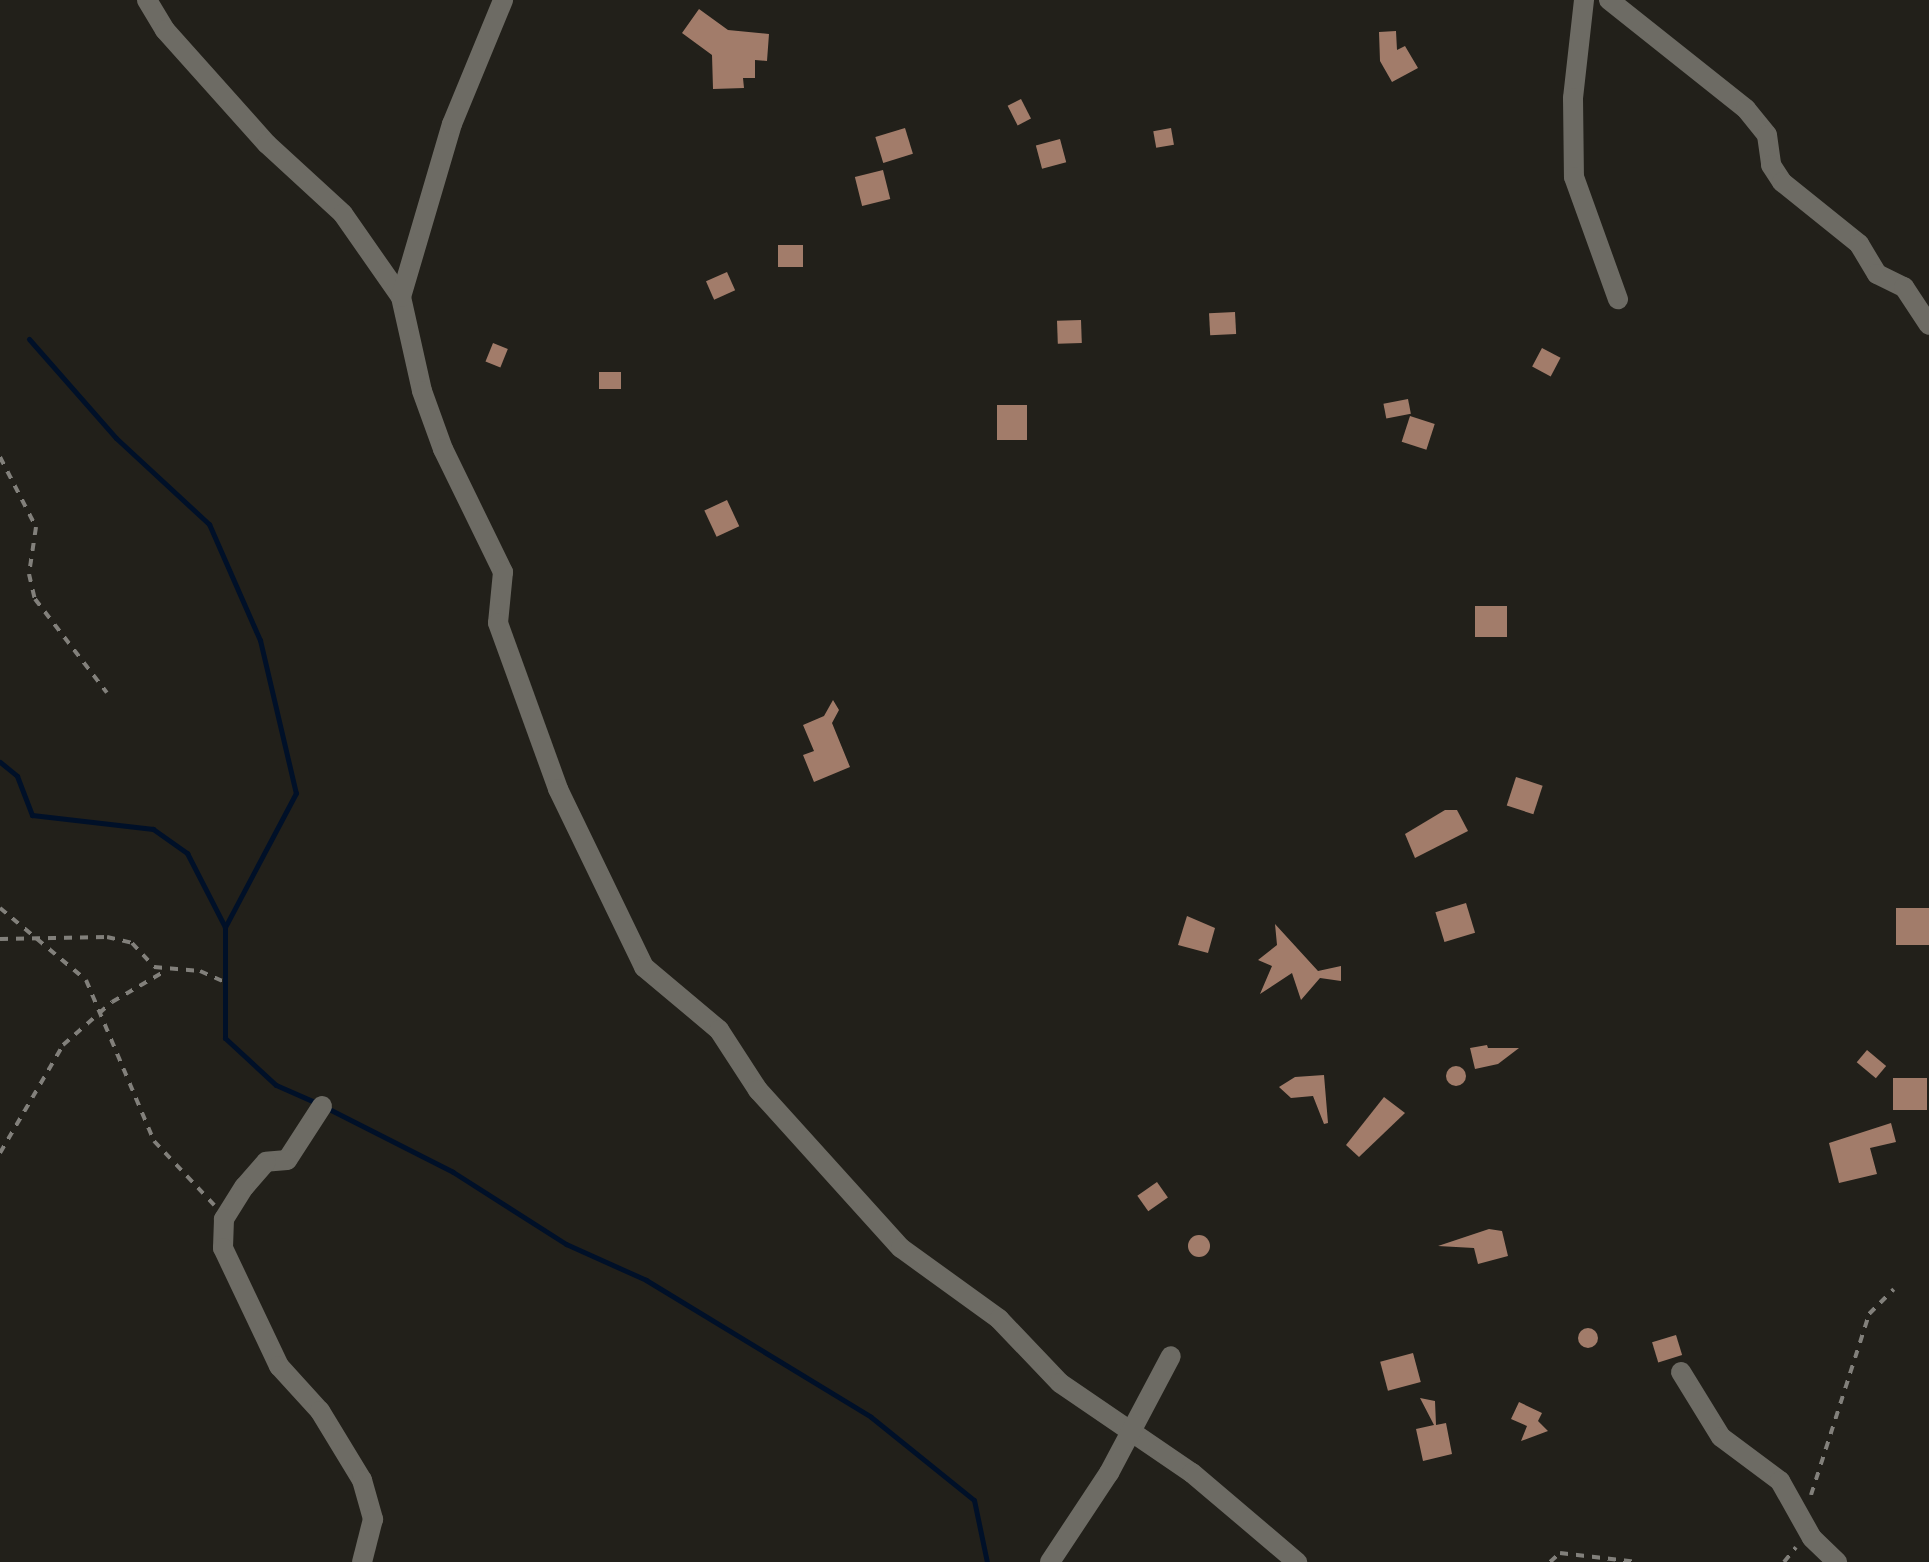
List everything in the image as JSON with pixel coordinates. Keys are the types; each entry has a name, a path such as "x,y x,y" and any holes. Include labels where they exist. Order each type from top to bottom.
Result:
{"street":[{"path":"147,0 165,30 267,144 343,214 401,297 422,391 443,448 503,572 498,624 558,788 644,966 719,1030 758,1090 900,1248 998,1319 1060,1383 1192,1473 1297,1562"},
{"path":"401,297 452,124 503,0"},
{"path":"1584,0 1572,98 1574,177 1618,300"},
{"path":"1609,0 1746,109 1767,134 1771,165 1782,182 1859,244 1876,274 1904,287 1929,325"},
{"path":"322,1106 287,1160 266,1162 244,1187 224,1218 223,1248 278,1366 320,1411 362,1480 372,1518 362,1562"},
{"path":"1050,1562 1130,1432 1171,1356"},
{"path":"1681,1372 1722,1438 1780,1481 1837,1562"}],"path":[{"path":"0,456 36,527 29,574 35,600 107,693"},
{"path":"0,908 32,940 86,980 154,1142 217,1208"},
{"path":"0,939 107,938 132,944 165,971"},
{"path":"0,1153 63,1045 112,1002 165,971 200,971 225,982"},
{"path":"1784,1562 1805,1521 1869,1314 1894,1289"},
{"path":"1550,1562 1560,1554 1637,1562"}],"building":[{"path":"699,9 728,30 769,34 767,61 755,60 755,78 743,78 744,88 713,89 712,55 682,33"},
{"path":"1396,31 1397,50 1405,46 1418,68 1392,82 1380,61 1379,32"},
{"path":"1021,99 1031,119 1018,125 1008,106"},
{"path":"905,128 913,154 883,163 875,137"},
{"path":"1171,128 1174,145 1156,148 1153,131"},
{"path":"1060,139 1066,162 1042,169 1036,145"},
{"path":"883,170 890,199 862,206 855,177"},
{"path":"778,245 803,245 803,267 778,267"},
{"path":"727,272 735,290 714,300 706,281"},
{"path":"1235,312 1236,334 1210,335 1209,313"},
{"path":"1081,320 1082,343 1058,344 1057,321"},
{"path":"493,343 508,349 500,368 486,362"},
{"path":"1542,348 1561,358 1551,376 1532,367"},
{"path":"599,372 621,372 621,389 599,389"},
{"path":"1408,399 1411,414 1386,418 1383,404"},
{"path":"997,405 1027,405 1027,440 997,440"},
{"path":"1410,416 1435,424 1426,450 1402,442"},
{"path":"727,500 739,526 717,537 704,511"},
{"path":"1475,606 1507,606 1507,637 1475,637"},
{"path":"833,700 839,710 832,723 850,767 814,782 803,755 814,751 803,725 824,716"},
{"path":"1516,777 1543,786 1533,814 1507,806"},
{"path":"1445,810 1457,810 1468,831 1415,858 1405,834"},
{"path":"1466,903 1475,933 1444,942 1435,912"},
{"path":"1896,908 1929,908 1929,945 1896,945"},
{"path":"1187,916 1215,928 1208,953 1178,945"},
{"path":"1275,924 1318,971 1341,966 1341,981 1320,978 1301,1000 1292,973 1260,994 1272,966 1258,960 1277,945"},
{"path":"1470,1048 1519,1048 1498,1064 1475,1069"},
{"path":"1867,1050 1886,1066 1876,1078 1857,1062"},
{"path":"1452,1066 1460,1066 1466,1076 1460,1086 1452,1086 1446,1080 1446,1072"},
{"path":"1324,1075 1328,1123 1324,1124 1313,1096 1291,1098 1279,1087 1295,1077"},
{"path":"1893,1078 1927,1078 1927,1110 1893,1110"},
{"path":"1384,1097 1405,1113 1359,1157 1346,1145"},
{"path":"1891,1123 1896,1142 1870,1148 1877,1174 1839,1183 1829,1143"},
{"path":"1157,1182 1168,1198 1148,1211 1137,1196"},
{"path":"1489,1229 1502,1231 1508,1256 1478,1264 1474,1248 1438,1246"},
{"path":"1195,1235 1203,1235 1210,1246 1203,1257 1195,1257 1188,1250 1188,1242"},
{"path":"1588,1328 1598,1338 1588,1348 1578,1338"},
{"path":"1676,1335 1682,1355 1658,1362 1652,1342"},
{"path":"1413,1353 1421,1382 1388,1391 1380,1362"},
{"path":"1420,1398 1435,1401 1436,1425 1446,1423 1452,1454 1423,1461 1416,1429 1434,1425"},
{"path":"1519,1402 1542,1413 1538,1421 1548,1431 1521,1441 1527,1426 1511,1419"}],"waterway":[{"path":"29,339 116,438 209,524 260,640 296,793 225,927 225,1038 276,1085 317,1103"},
{"path":"0,762 17,776 32,815 153,829 187,853 225,927"},
{"path":"327,1108 453,1172 566,1244 646,1280 871,1417 974,1500 987,1562"}]}
